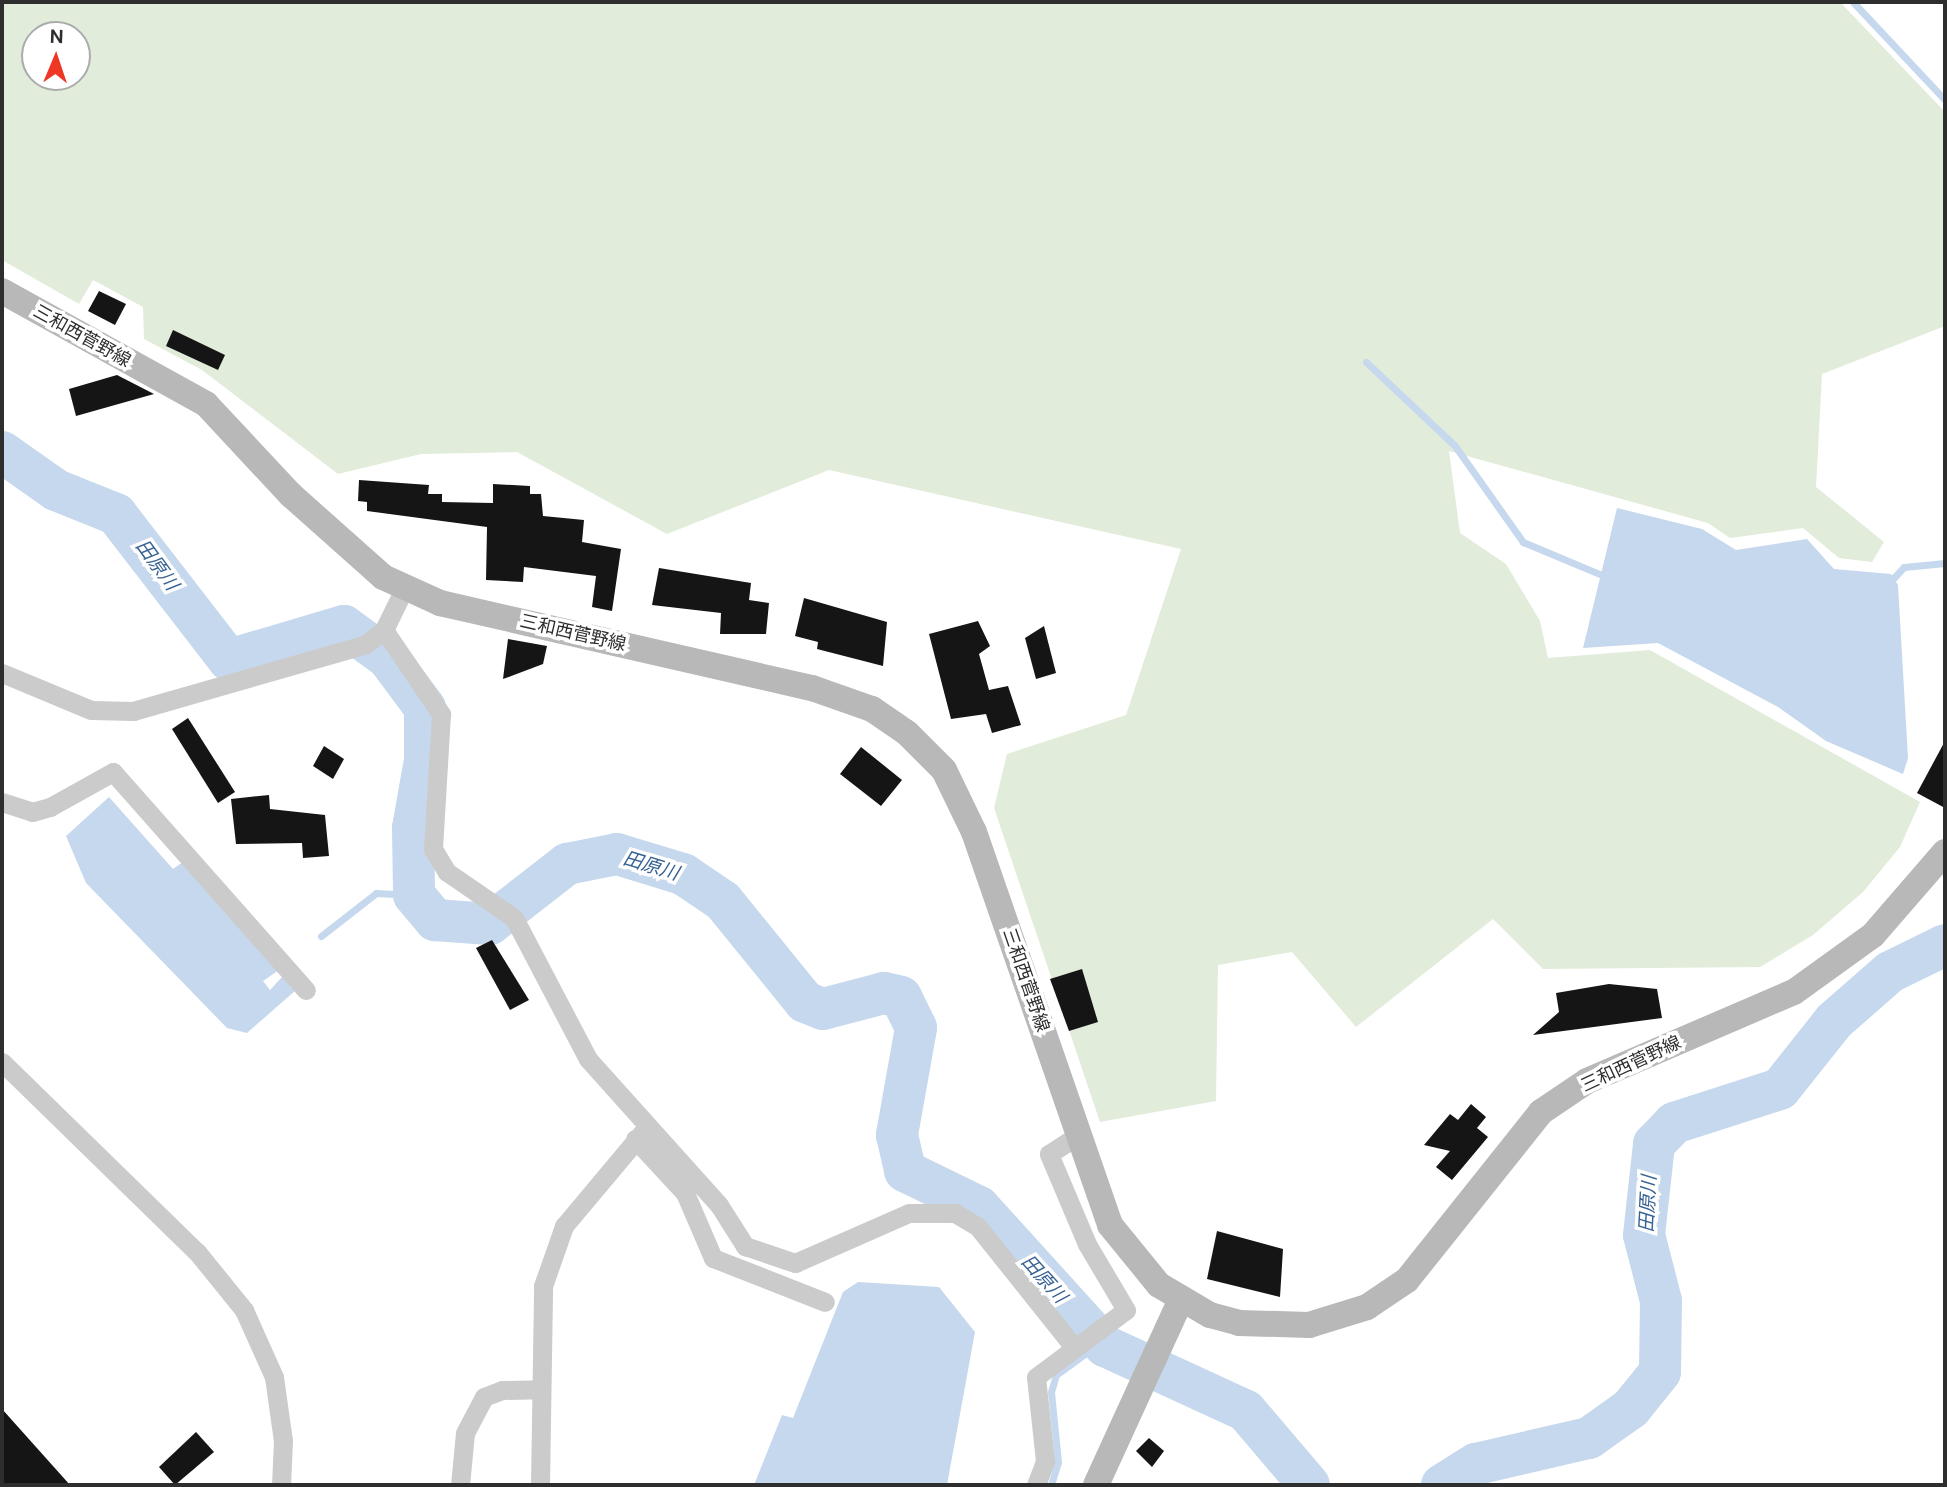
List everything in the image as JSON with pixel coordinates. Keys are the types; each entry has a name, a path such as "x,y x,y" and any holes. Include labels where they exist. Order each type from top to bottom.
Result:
{"main road":[{"name":"三和西菅野線","path":"2,291 206,404 366,566 405,587 440,603 812,688 872,709 908,733 944,770 974,832 1110,1226 1139,1266 1181,1299 1210,1315 1273,1328 1310,1325 1367,1307 1407,1280 1541,1112 1587,1081 1804,985 1873,935 1945,852"},
{"path":"1096,1485 1181,1299"}],"street":[{"path":"2,673 92,710 133,711 376,637 405,587"},
{"path":"376,637 441,714 433,849 447,873 500,904 514,918 583,1051 685,1194 713,1258 825,1302"},
{"path":"2,802 41,809 113,772 306,990"},
{"path":"2,1062 197,1252 244,1310 274,1377 283,1441 281,1485"},
{"path":"641,1133 719,1205 745,1245 770,1259 795,1263 824,1254 909,1213 955,1213 978,1227 1076,1344"},
{"path":"540,1485 544,1286 564,1226 641,1133"},
{"path":"1036,1485 1045,1461 1036,1377 1076,1344 1126,1310 1087,1244 1049,1154 1077,1136"},
{"path":"460,1485 465,1433 484,1397 502,1390 541,1389"}],"green space":[{"path":"2,2 1840,2 1945,112 1945,326 1822,374 1816,487 1884,542 1872,562 1839,558 1803,528 1730,538 1708,523 1449,451 1460,533 1506,564 1540,621 1548,658 1650,650 1920,802 1900,847 1863,892 1813,935 1760,967 1543,969 1493,919 1356,1027 1292,952 1218,965 1216,1101 1100,1122 994,808 1007,754 1126,715 1181,549 829,470 667,534 517,452 421,454 338,474 202,370 144,339 143,307 93,280 79,304 2,260"}],"water":[{"path":"1617,508 1702,529 1736,550 1807,539 1834,569 1891,574 1898,585 1908,758 1903,774 1826,741 1778,707 1658,643 1583,648"},
{"path":"109,797 173,869 183,862 279,970 263,981 270,990 284,975 296,990 247,1033 227,1028 86,883 66,836"},
{"path":"858,1282 939,1287 975,1332 947,1485 754,1485 782,1415 793,1418 843,1292"}],"building":[{"path":"99,291 126,304 115,325 88,311"},
{"path":"173,330 225,355 218,370 166,346"},
{"path":"117,375 154,394 76,416 69,389"},
{"path":"359,480 429,485 428,494 442,494 442,502 493,503 493,484 530,486 530,494 541,494 543,516 584,520 582,542 621,549 612,611 592,607 596,576 524,567 523,582 486,580 487,527 367,511 367,502 358,501"},
{"path":"659,568 751,583 749,600 769,603 766,634 720,634 721,613 652,605"},
{"path":"804,598 887,622 883,666 817,649 818,642 795,636"},
{"path":"978,621 990,646 979,654 989,690 1008,686 1021,725 992,733 986,714 951,719 929,634"},
{"path":"1044,626 1056,673 1036,679 1025,638"},
{"path":"508,639 547,646 543,664 503,679"},
{"path":"188,718 235,792 218,803 172,729"},
{"path":"1945,741 1945,808 1917,793"},
{"path":"324,746 344,759 333,779 313,766"},
{"path":"861,747 902,780 881,806 840,774"},
{"path":"269,795 270,809 325,815 329,856 303,858 302,843 236,844 231,799"},
{"path":"492,940 529,1000 510,1010 476,948"},
{"path":"1082,969 1098,1022 1069,1031 1050,979"},
{"path":"1609,984 1657,989 1662,1018 1533,1035 1559,1012 1556,993"},
{"path":"1471,1104 1486,1117 1477,1128 1488,1137 1452,1180 1436,1167 1450,1151 1424,1145 1450,1114 1458,1120"},
{"path":"1217,1231 1283,1249 1280,1297 1207,1279"},
{"path":"2,1409 70,1485 2,1485"},
{"path":"196,1432 214,1452 175,1485 159,1467"},
{"path":"1149,1438 1164,1451 1152,1467 1136,1451"}],"waterway":[{"path":"1853,2 1945,100"},
{"path":"1366,362 1455,446 1523,542 1609,578"},
{"name":"田原川","path":"2,452 56,490 116,514 229,660 344,626 388,658 425,708 425,760 413,828 414,895 435,920 490,924 567,864 617,854 683,874 723,901 805,1002 823,1009 884,993 901,997 916,1028 897,1135 905,1171 979,1207 1105,1346 1246,1411 1309,1485"},
{"path":"1888,584 1904,567 1945,563"},
{"path":"321,936 376,893 414,895"},
{"name":"田原川","path":"1442,1485 1476,1464 1589,1438 1631,1408 1660,1372 1661,1301 1644,1235 1654,1144 1674,1123 1780,1089 1834,1021 1890,972 1945,945"},
{"path":"1051,1485 1058,1462 1051,1392 1056,1375 1101,1342"}]}
